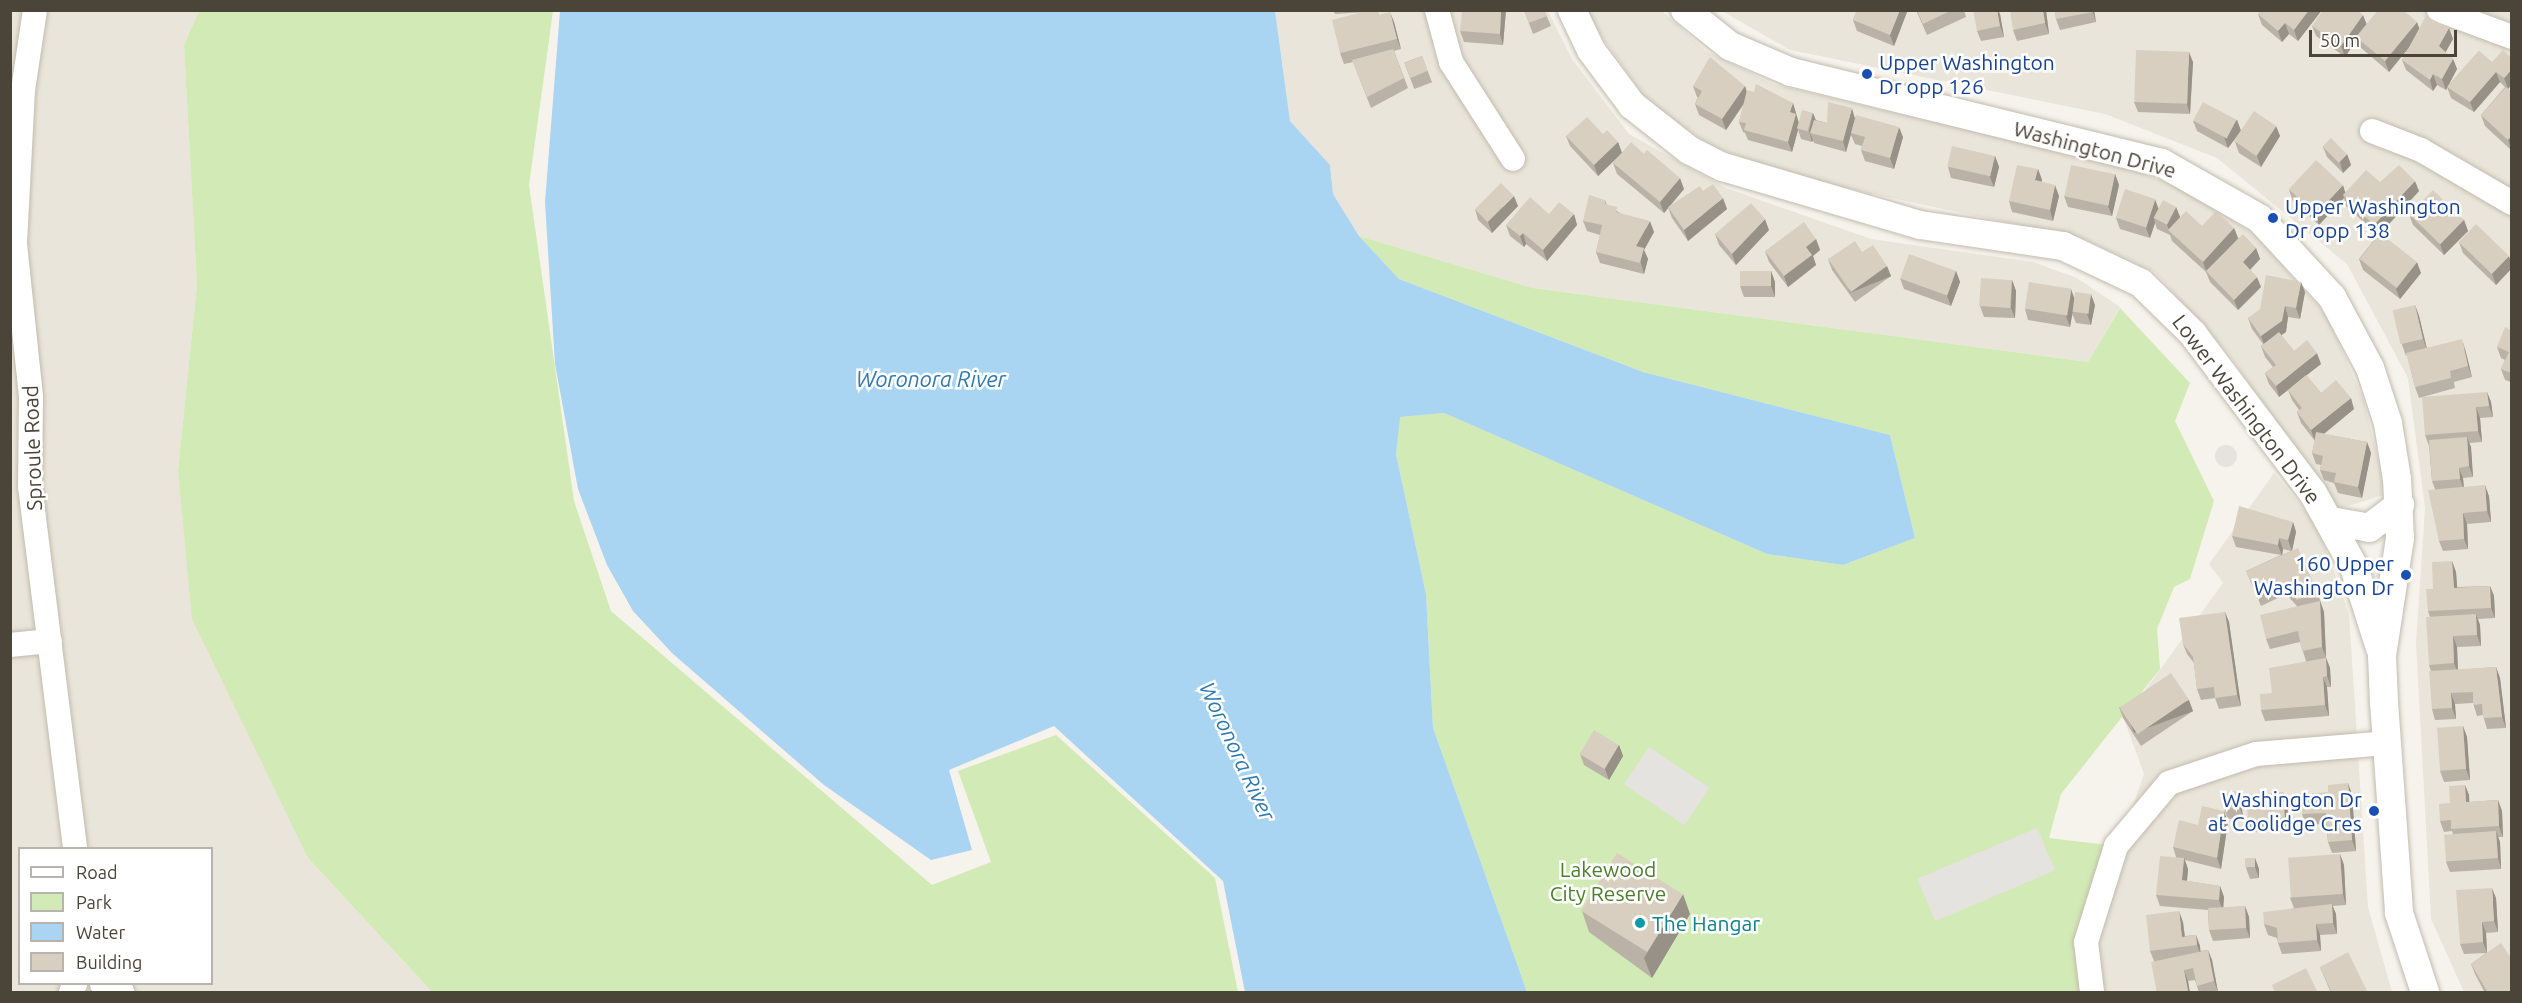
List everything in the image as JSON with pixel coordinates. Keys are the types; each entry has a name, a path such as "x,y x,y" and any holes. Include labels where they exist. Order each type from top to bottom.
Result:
{"street":[{"name":"Sproule Road","path":"35,10 23,90 15,244 31,397 30,486 75,847"},
{"path":"1437,10 1451,62 1514,159"},
{"name":"Lower Washington Drive","path":"1572,10 1591,50 1632,105 1689,150 1723,167 1920,225 2063,246 2141,283 2193,334 2331,521 2354,567 2382,656"},
{"name":"Washington Drive","path":"1685,10 1730,46 1782,69 2162,163 2235,201 2304,261 2352,328 2388,423 2400,505 2382,656 2386,743 2399,914 2425,993"},
{"path":"2439,10 2511,37"},
{"path":"2372,131 2421,150 2511,203"},
{"path":"2331,521 2369,528 2400,505"},
{"path":"10,645 50,641"},
{"path":"2092,993 2086,942 2116,846 2169,783 2256,754 2386,743"},
{"path":"104,985 122,993"}],"shaded area":[{"path":"10,11 199,11 184,45 197,285 178,470 308,858 432,992 11,992"},
{"path":"1275,11 1548,11 1572,59 1629,134 1726,188 1871,239 2033,262 2077,278 2120,307 2088,362 1533,288 1359,236 1333,194 1330,165 1290,121"},
{"path":"1584,11 1662,11 1706,51 1773,84 2124,167 2193,193 2257,237 2327,316 2364,401 2386,494 2336,510 2231,357 2156,273 2084,239 1807,180 1710,146 1645,98"},
{"path":"1722,11 2511,11 2511,992 2464,992 2431,919 2416,643 2425,508 2408,378 2347,264 2217,158 2105,114 1790,50"},
{"path":"2222,445 2230,445 2237,452 2237,460 2230,467 2222,467 2215,460 2215,452"},
{"path":"2274,473 2317,525 2349,614 2368,907 2392,992 2092,992 2086,942 2144,774 2124,719 2223,583 2209,564"},
{"path":"1649,747 1710,788 1684,825 1624,784"},
{"path":"2037,828 2055,870 1935,921 1917,879"}],"green space":[{"path":"199,11 553,11 529,185 574,501 611,611 932,885 991,862 958,771 1056,735 1215,878 1238,992 432,992 308,858 192,619 178,470 197,285 184,45"},
{"name":"Lakewood City Reserve","path":"1359,236 1533,288 2088,362 2120,308 2190,383 2175,421 2214,501 2190,579 2174,587 2157,629 2160,669 2061,794 2049,838 2116,846 2086,942 2092,992 1527,992 1433,728 1426,594 1396,454 1399,417 1444,413 1767,554 1843,565 1915,538 1890,435 1643,372 1399,279"}],"water":[{"name":"Woronora River","path":"560,11 1275,11 1290,121 1330,165 1333,194 1359,236 1399,279 1643,372 1890,435 1915,538 1843,565 1767,554 1444,413 1400,417 1396,454 1426,594 1433,728 1527,992 1245,992 1223,881 1054,726 949,770 972,850 931,860 824,785 672,653 633,611 607,565 578,489 555,364 545,202"}],"building":[{"path":"1377,10 1378,15 1390,12 1397,39 1340,53 1332,20"},
{"path":"1462,10 1501,10 1500,34 1460,31"},
{"path":"1524,10 1544,10 1547,16 1529,23"},
{"path":"1857,10 1900,10 1890,35 1853,20"},
{"path":"1917,10 1952,10 1923,24"},
{"path":"1973,10 1997,10 2000,26 1977,31"},
{"path":"2010,10 2043,10 2045,23 2013,30"},
{"path":"2055,10 2092,10 2093,12 2056,19"},
{"path":"2261,10 2309,10 2294,30 2285,23 2278,31 2258,14"},
{"path":"2323,10 2357,10 2363,15 2341,46 2312,26"},
{"path":"2378,10 2403,10 2417,22 2385,61 2356,37"},
{"path":"2426,16 2449,28 2439,46 2453,59 2442,79 2433,74 2430,80 2402,60"},
{"path":"1393,49 1404,78 1367,97 1352,60"},
{"path":"2136,50 2189,52 2187,104 2134,102"},
{"path":"2503,50 2511,58 2511,70 2504,78 2496,72 2470,102 2447,87 2479,51 2492,62"},
{"path":"1422,56 1428,71 1410,78 1404,63"},
{"path":"1710,57 1745,86 1722,119 1695,104 1702,91 1693,86"},
{"path":"1756,84 1793,103 1790,112 1796,114 1788,142 1744,130 1746,123 1739,122 1747,90 1754,92"},
{"path":"2506,87 2511,92 2511,136 2508,140 2481,115"},
{"path":"1828,102 1852,108 1843,141 1810,133 1814,120 1827,123"},
{"path":"2203,102 2237,120 2227,138 2193,121"},
{"path":"1802,110 1813,113 1808,131 1797,128"},
{"path":"2254,111 2276,126 2256,156 2234,141"},
{"path":"1856,115 1899,127 1890,158 1861,150 1865,137 1851,133"},
{"path":"1587,117 1603,134 1607,130 1618,142 1594,165 1566,136"},
{"path":"2331,138 2347,154 2339,163 2323,146"},
{"path":"1631,142 1644,154 1647,150 1680,178 1660,202 1613,163"},
{"path":"1952,146 1995,156 1990,176 1947,166"},
{"path":"2316,160 2343,185 2316,214 2289,189"},
{"path":"2017,165 2038,169 2035,180 2055,185 2050,210 2009,201"},
{"path":"2071,165 2115,174 2108,206 2064,196"},
{"path":"2399,165 2415,181 2374,225 2343,195 2366,170 2380,182"},
{"path":"1501,183 1514,196 1488,222 1475,209"},
{"path":"1713,184 1723,198 1684,230 1668,207 1700,186 1703,191"},
{"path":"2125,189 2155,199 2146,227 2116,218"},
{"path":"2433,190 2464,220 2440,244 2409,214"},
{"path":"1589,195 1605,200 1605,204 1617,207 1616,212 1650,221 1636,246 1644,248 1640,263 1596,252 1602,225 1583,221"},
{"path":"1530,197 1549,214 1559,202 1574,214 1543,250 1523,233 1520,236 1506,225"},
{"path":"2163,200 2176,207 2167,225 2154,218"},
{"path":"1751,203 1765,219 1732,254 1715,234"},
{"path":"2186,211 2202,226 2216,211 2234,228 2203,262 2168,230"},
{"path":"1804,222 1816,239 1806,247 1812,255 1784,276 1765,251"},
{"path":"2476,224 2509,256 2492,274 2459,242"},
{"path":"2380,233 2417,262 2397,288 2360,259"},
{"path":"2243,234 2256,248 2243,262 2257,277 2234,300 2206,271"},
{"path":"1855,241 1862,252 1873,245 1887,266 1851,292 1828,259"},
{"path":"1909,254 1956,271 1947,296 1900,278"},
{"path":"1740,271 1771,271 1771,286 1740,286"},
{"path":"2266,275 2301,282 2296,308 2285,306 2282,321 2261,336 2248,318 2260,309"},
{"path":"1981,278 2012,280 2010,308 1979,306"},
{"path":"2029,282 2071,289 2067,315 2025,309"},
{"path":"2075,292 2091,294 2088,314 2073,312"},
{"path":"2415,305 2423,339 2400,344 2393,310"},
{"path":"2505,327 2511,330 2511,373 2501,369 2509,352 2497,347"},
{"path":"2279,332 2294,351 2307,340 2317,353 2276,386 2265,373 2276,365 2261,346"},
{"path":"2462,339 2468,366 2450,371 2451,378 2415,387 2406,353"},
{"path":"2306,375 2321,393 2336,380 2351,398 2311,430 2297,412 2302,408 2288,390"},
{"path":"2487,392 2489,406 2476,407 2478,431 2425,435 2422,397"},
{"path":"2316,432 2367,442 2358,487 2334,482 2336,473 2320,470 2323,456 2312,453"},
{"path":"2467,437 2469,466 2459,468 2460,479 2432,481 2429,440"},
{"path":"2485,485 2487,511 2463,513 2464,539 2439,541 2428,490"},
{"path":"2239,506 2293,522 2288,540 2279,538 2278,545 2232,536"},
{"path":"2298,548 2317,591 2297,600 2282,584 2257,595 2246,571"},
{"path":"2452,561 2454,588 2490,586 2491,608 2428,611 2426,589 2433,589 2432,562"},
{"path":"2320,601 2322,647 2302,651 2298,631 2266,639 2260,615"},
{"path":"2225,612 2237,695 2215,698 2214,687 2197,689 2193,657 2183,644 2179,618"},
{"path":"2476,614 2477,635 2453,636 2454,663 2429,665 2426,617"},
{"path":"2326,658 2327,676 2323,677 2325,705 2261,710 2260,694 2272,693 2269,668"},
{"path":"2496,667 2502,717 2483,718 2482,704 2473,705 2473,692 2451,693 2452,708 2432,709 2429,671"},
{"path":"2171,673 2189,700 2137,734 2120,708"},
{"path":"2463,726 2466,769 2440,771 2437,728"},
{"path":"1594,730 1619,745 1604,769 1580,754"},
{"path":"2348,783 2352,840 2328,842 2326,813 2302,814 2300,794 2328,792 2328,785"},
{"path":"2465,785 2466,802 2498,800 2499,826 2451,829 2451,820 2440,821 2439,804 2450,803 2449,786"},
{"path":"2237,791 2239,806 2224,809 2223,793"},
{"path":"2283,792 2285,818 2248,821 2246,795"},
{"path":"2202,806 2224,811 2217,858 2173,847 2179,820 2198,825"},
{"path":"2496,831 2498,858 2446,862 2444,835"},
{"path":"1617,853 1683,894 1647,952 1581,911"},
{"path":"2340,854 2343,894 2291,898 2288,858"},
{"path":"2160,856 2184,858 2182,880 2220,886 2219,900 2156,895"},
{"path":"2245,858 2255,858 2255,867 2245,867"},
{"path":"2492,888 2494,921 2482,922 2483,942 2460,944 2456,890"},
{"path":"2332,904 2333,923 2316,924 2317,940 2278,943 2277,928 2264,924 2263,912"},
{"path":"2245,906 2246,928 2209,930 2208,908"},
{"path":"2179,911 2182,937 2196,935 2197,945 2150,951 2146,915"},
{"path":"2501,943 2511,958 2511,993 2488,993 2471,964"},
{"path":"2208,950 2214,981 2197,986 2193,968 2184,970 2188,991 2157,993 2151,962"},
{"path":"2348,952 2368,993 2332,993 2320,967"},
{"path":"2306,968 2318,993 2275,993 2272,985"}],"place":[{"name":"Upper Washington Dr opp 126","path":"1867,74"},
{"name":"Upper Washington Dr opp 138","path":"2273,218"},
{"name":"160 Upper Washington Dr","path":"2406,575"},
{"name":"Washington Dr at Coolidge Cres","path":"2374,811"},
{"name":"The Hangar","path":"1640,923"}]}
